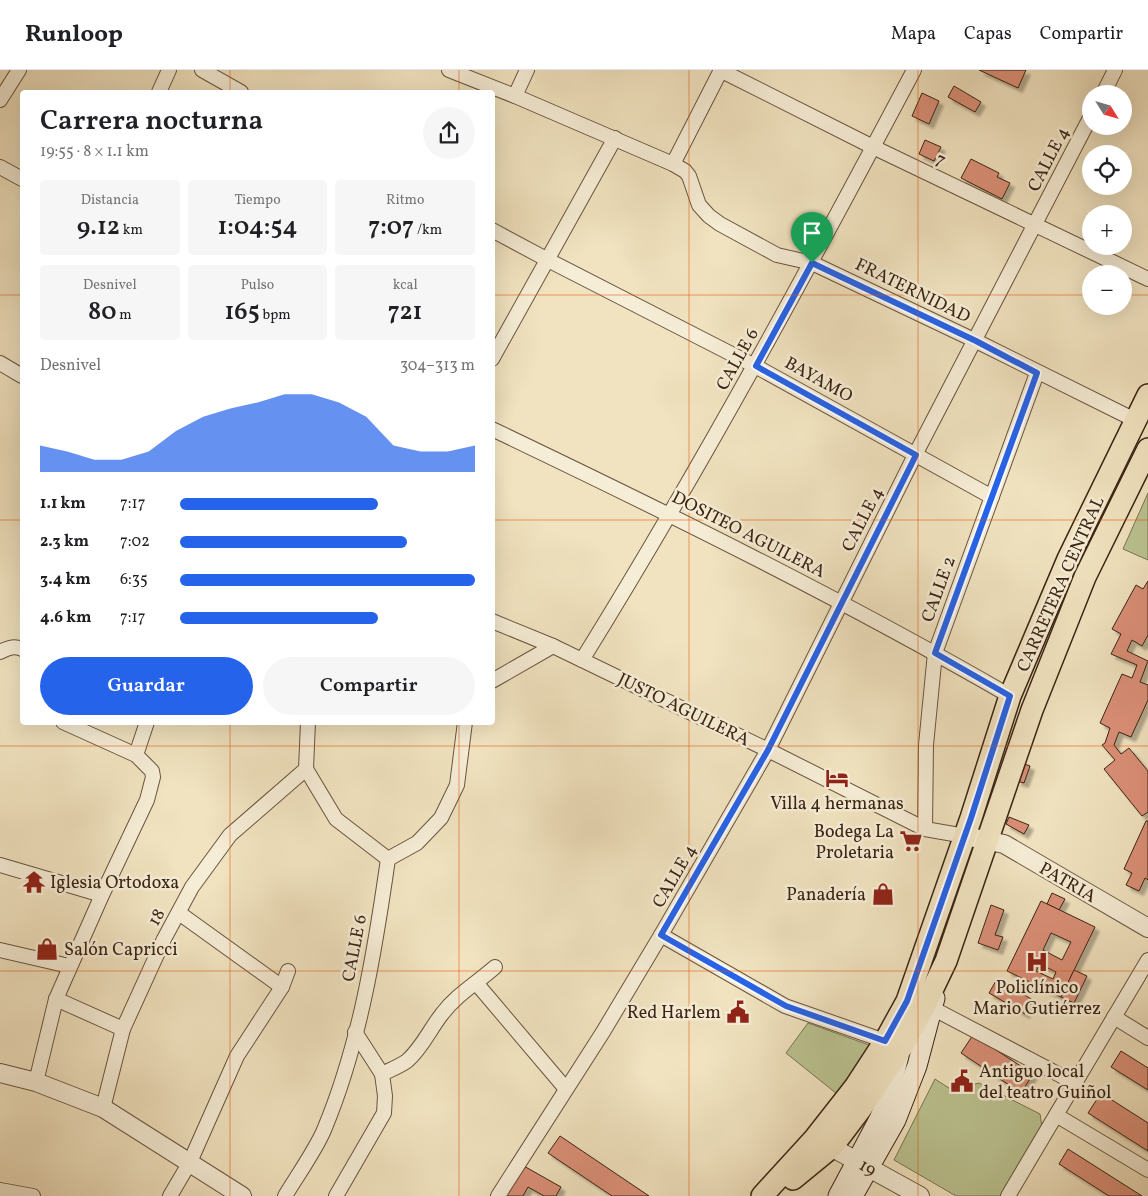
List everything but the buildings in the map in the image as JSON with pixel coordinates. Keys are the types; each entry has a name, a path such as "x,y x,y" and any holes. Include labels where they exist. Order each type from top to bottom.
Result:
{"main road":[{"name":"CARRETERA CENTRAL","path":"893,1044 965,836 1010,696 1068,559 1148,394"},
{"name":"CARRETERA CENTRAL","path":"772,1196 824,1143 855,1087 924,1009 946,961 1032,710 1085,577 1148,450"},
{"path":"838,1196 896,1120 916,1066 946,961"},
{"path":"852,1196 889,1095 893,1044"},
{"name":"CARRETERA CENTRAL","path":"762,1196 824,1143"}],"street":[{"path":"0,100 19,70"},
{"path":"159,90 169,70"},
{"path":"202,70 237,90"},
{"name":"FRATERNIDAD","path":"449,70 515,96 673,164 685,171 689,176 699,206 720,224 777,255 812,263 976,341 1037,373 1135,420"},
{"path":"515,96 527,70"},
{"path":"673,164 720,70"},
{"name":"7","path":"720,70 873,147 1148,279"},
{"name":"CALLE 6","path":"582,660 671,515 756,366 914,70"},
{"path":"1108,85 1115,70"},
{"name":"CALLE 4","path":"498,1196 603,1032 768,750 841,602 1082,134"},
{"path":"495,354 615,138"},
{"path":"0,167 20,178"},
{"name":"BAYAMO","path":"495,232 756,366 992,497"},
{"path":"0,364 20,375"},
{"name":"CALLE 2","path":"925,829 926,745 935,653 1037,373"},
{"name":"DOSITEO AGUILERA","path":"495,430 671,515 841,602 1010,696"},
{"name":"JUSTO AGUILERA","path":"495,622 553,646 768,750 925,829 986,840"},
{"path":"495,679 553,646"},
{"path":"0,652 11,647 20,648"},
{"path":"36,1082 56,999 69,966 147,800 153,777 152,771 136,756 69,725"},
{"path":"136,756 146,725"},
{"path":"308,725 306,769 336,819 388,859 417,843 441,818 456,785 465,725"},
{"name":"18","path":"103,1108 123,1029 164,940 192,887 230,835 306,769"},
{"name":"PATRIA","path":"986,840 1004,844 1148,928"},
{"name":"CALLE 6","path":"285,1196 323,1132 348,1060 374,954 388,859"},
{"path":"0,865 102,895"},
{"path":"179,913 282,987"},
{"path":"661,935 786,1006 893,1044"},
{"path":"0,950 69,966"},
{"path":"1008,1196 1148,960"},
{"path":"382,1074 406,1062 419,1048 442,1014 460,995 476,984 494,967"},
{"path":"170,1196 190,1162 237,1056 282,987 288,971"},
{"path":"476,984 566,1089"},
{"path":"56,999 123,1029"},
{"path":"932,1008 1075,1083"},
{"path":"1114,1017 1148,1038"},
{"path":"336,1196 384,1113 385,1096 382,1074 355,1032"},
{"path":"0,1073 36,1082 103,1108 242,1196"},
{"path":"1056,1115 1148,1170"},
{"name":"19","path":"824,1143 920,1196"},
{"path":"0,1190 33,1196"}],"green space":[{"path":"1148,493 1148,560 1123,549"},
{"path":"808,1023 869,1045 837,1094 786,1053"},
{"path":"935,1079 952,1090 979,1083 1040,1114 1042,1127 1001,1196 956,1196 894,1160"}],"place":[{"name":"Villa 4 hermanas","path":"837,778"},
{"name":"Bodega La Proletaria","path":"911,841"},
{"name":"Iglesia Ortodoxa","path":"34,882"},
{"name":"Panadería","path":"883,894"},
{"name":"Salón Capricci","path":"47,949"},
{"name":"Policlínico Mario Gutiérrez","path":"1037,962"},
{"name":"Red Harlem","path":"738,1012"},
{"name":"Antiguo local del teatro Guiñol","path":"962,1081"}],"route":[{"path":"812,263 976,341 1037,373 935,653 1010,696 971,818 907,1001 885,1041 786,1006 661,935 768,750 916,455 756,366 812,263"}]}
